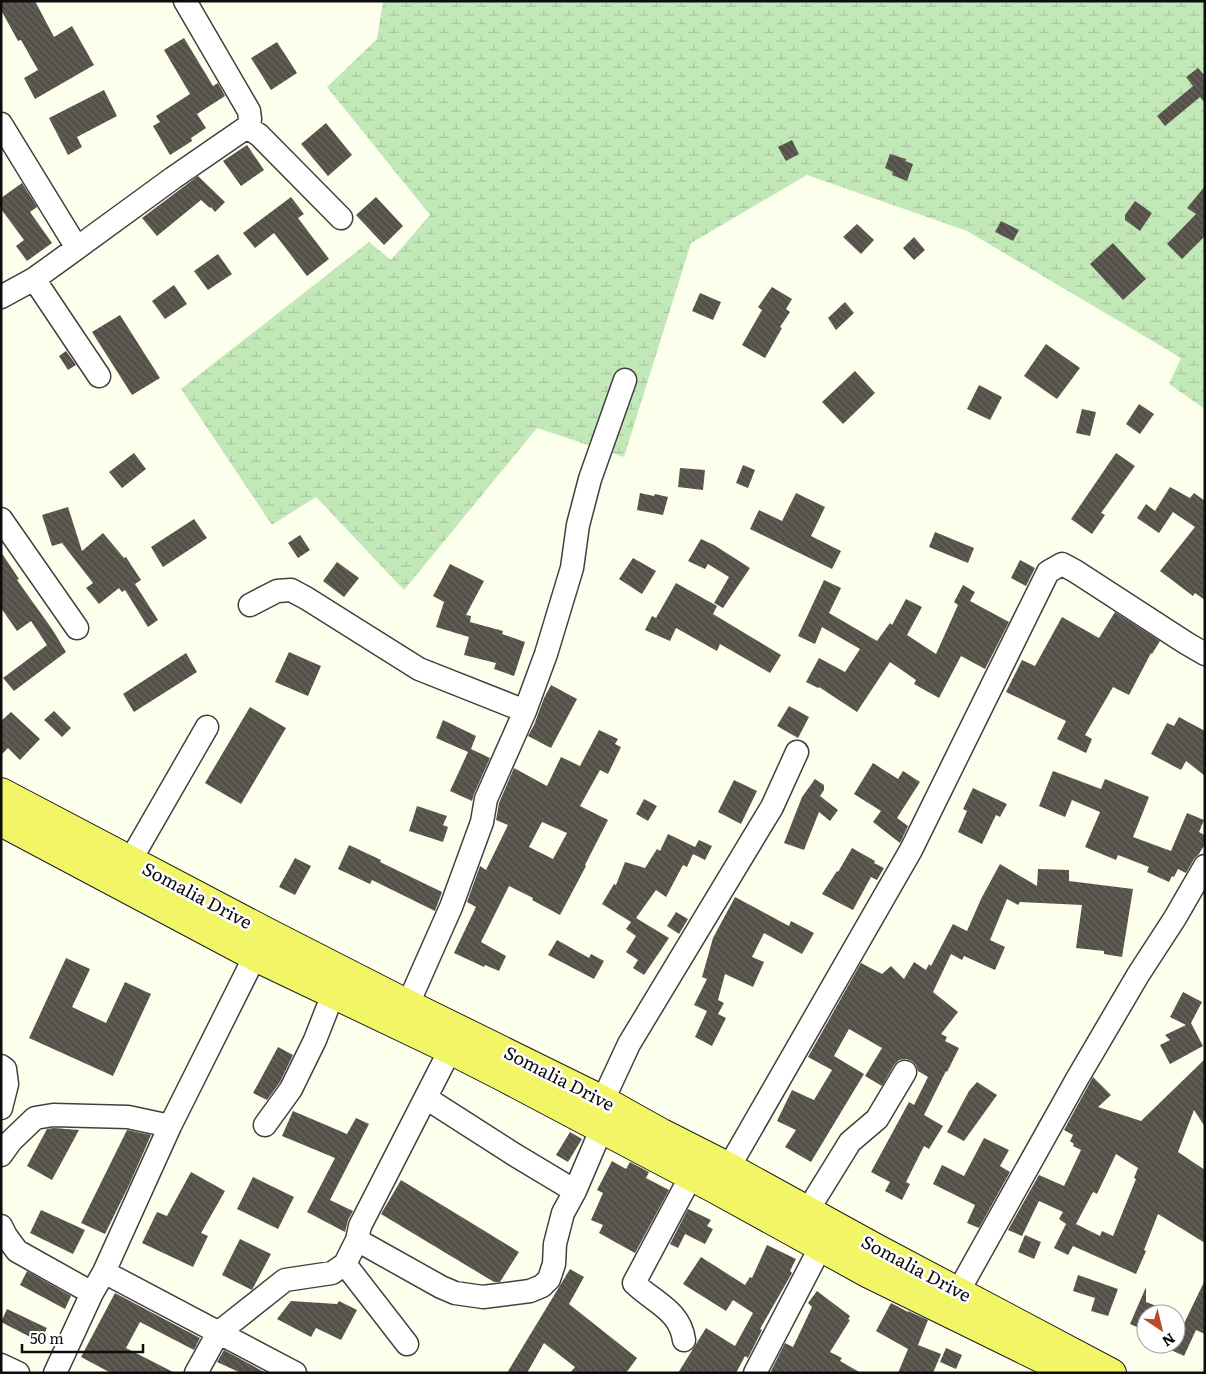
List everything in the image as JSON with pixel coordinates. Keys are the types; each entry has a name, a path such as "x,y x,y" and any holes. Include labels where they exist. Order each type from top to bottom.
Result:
{"main road":[{"name":"Somalia Drive","path":"1,792 267,932 603,1100 808,1210 867,1244 1112,1373"},
{"name":"Somalia Drive","path":"1,822 256,956 450,1050 691,1176 869,1274 1071,1373"}],"street":[{"path":"1,297 34,279 249,124 248,112 185,1"},
{"path":"1,124 77,248"},
{"path":"247,127 259,135 341,218"},
{"path":"34,279 100,376"},
{"path":"408,1004 450,907 482,822 486,799 525,711 546,654 572,568 578,525 590,479 625,380"},
{"path":"1,519 77,628"},
{"path":"729,1167 911,850 1048,572 1062,564 1075,570 1205,654"},
{"path":"250,605 277,591 290,590 306,598 419,669 525,711"},
{"path":"130,861 207,727"},
{"path":"603,1100 629,1044 772,807 798,752"},
{"path":"958,1292 1082,1071 1205,866"},
{"path":"55,1373 92,1293 104,1272 170,1126 267,932"},
{"path":"265,1125 291,1089 315,1040 333,994"},
{"path":"196,1373 218,1333 285,1280 332,1273 345,1264 357,1240 360,1226 450,1050"},
{"path":"1,1066 5,1069 7,1084 1,1108"},
{"path":"808,1210 850,1142 876,1118 905,1072"},
{"path":"426,1098 575,1191"},
{"path":"1,1155 10,1141 35,1118 53,1114 128,1117 170,1126"},
{"path":"357,1240 455,1293 483,1297 530,1291 542,1286 549,1279 554,1264 555,1244 563,1213 575,1191 601,1130"},
{"path":"684,1340 682,1329 671,1314 634,1283 691,1176"},
{"path":"1,1226 17,1251 92,1293"},
{"path":"755,1373 820,1248"},
{"path":"345,1264 407,1344"},
{"path":"104,1272 295,1373"},
{"path":"1,1365 18,1373"}],"green space":[{"path":"383,1 1205,1 1205,409 1169,384 1181,358 967,231 807,175 691,243 624,457 537,428 404,590 316,497 272,525 181,389 369,242 391,260 430,215 327,87 377,39"}],"building":[{"path":"1,1 35,1 54,37 72,26 94,65 35,99 24,78 38,70 21,40 18,41 1,10"},
{"path":"184,38 213,86 218,83 225,96 197,114 206,128 191,138 192,141 170,155 153,126 160,122 156,116 190,94 164,50"},
{"path":"277,42 297,73 271,90 251,58"},
{"path":"1198,68 1205,76 1205,103 1200,97 1165,126 1157,116 1193,86 1186,77"},
{"path":"104,90 117,116 77,137 82,147 68,155 49,118"},
{"path":"326,123 352,155 328,176 301,144"},
{"path":"792,140 799,154 786,161 778,147"},
{"path":"247,145 264,170 241,186 223,161"},
{"path":"890,154 906,159 905,161 913,164 907,181 892,175 893,172 885,168"},
{"path":"198,176 225,202 215,212 201,200 157,236 142,218"},
{"path":"22,183 37,207 30,212 52,243 27,261 16,246 24,240 1,209 1,198"},
{"path":"1205,186 1205,236 1182,259 1167,244 1196,214 1187,208"},
{"path":"291,197 304,214 298,218 329,259 307,276 274,233 255,248 243,233"},
{"path":"376,197 403,226 384,245 356,215"},
{"path":"1135,201 1152,213 1140,231 1125,220 1125,215"},
{"path":"1001,221 1019,230 1013,241 995,232"},
{"path":"857,224 874,240 861,254 843,237"},
{"path":"914,237 925,250 914,260 903,248"},
{"path":"1113,243 1146,279 1123,300 1090,264"},
{"path":"218,254 232,274 208,290 194,271"},
{"path":"174,285 187,304 165,319 152,301"},
{"path":"772,287 792,299 786,309 790,312 780,327 782,328 765,358 742,345 762,310 758,307"},
{"path":"700,293 721,302 713,320 692,311"},
{"path":"845,302 854,313 836,330 828,318"},
{"path":"120,315 160,378 132,395 92,332"},
{"path":"1046,344 1080,368 1057,399 1024,376"},
{"path":"66,351 76,365 68,370 59,356"},
{"path":"855,371 875,393 843,424 822,402"},
{"path":"979,385 1002,397 990,420 967,409"},
{"path":"1139,404 1154,414 1140,434 1126,424"},
{"path":"1082,409 1096,412 1090,436 1076,433"},
{"path":"134,453 146,469 122,488 109,472"},
{"path":"1116,453 1135,466 1101,513 1105,515 1092,534 1071,519"},
{"path":"743,465 755,470 748,488 736,483"},
{"path":"680,468 705,470 703,490 678,487"},
{"path":"1170,487 1190,498 1194,493 1205,501 1205,600 1195,593 1193,596 1160,571 1195,527 1173,512 1159,533 1137,518 1146,504 1155,511"},
{"path":"640,493 668,497 663,515 637,510"},
{"path":"796,493 825,507 811,536 841,551 832,569 750,529 759,510 782,521"},
{"path":"68,507 82,551 103,533 124,558 126,557 141,580 135,584 158,620 148,627 125,590 122,592 119,588 99,604 86,588 93,583 62,543 52,546 42,515"},
{"path":"194,519 207,538 163,567 151,547"},
{"path":"935,532 974,548 968,563 929,547"},
{"path":"300,535 310,550 298,558 288,543"},
{"path":"701,539 750,568 723,608 714,603 729,577 708,564 705,569 688,561"},
{"path":"1,552 19,579 17,580 66,652 14,691 3,678 47,645 31,621 17,631 1,608"},
{"path":"633,558 656,571 642,594 619,579"},
{"path":"1020,560 1035,568 1026,586 1011,578"},
{"path":"337,562 359,578 344,597 323,581"},
{"path":"450,564 484,581 466,615 471,616 470,622 503,631 502,634 525,642 514,676 494,669 496,663 464,655 469,637 436,627 444,602 433,596"},
{"path":"824,580 841,588 829,613 877,641 890,623 892,625 906,599 922,607 907,635 936,654 958,605 954,602 963,585 975,592 970,601 1009,622 985,669 961,656 939,698 914,684 916,680 890,662 857,712 819,687 806,682 819,658 845,672 860,649 822,627 815,644 798,636"},
{"path":"676,583 717,606 713,614 781,655 770,673 720,644 717,651 676,628 670,641 645,630 652,616 656,618"},
{"path":"1115,612 1160,641 1151,653 1129,695 1113,687 1085,735 1092,739 1086,753 1057,739 1066,721 1006,692 1022,660 1035,666 1062,617 1099,638"},
{"path":"289,652 321,666 308,696 275,682"},
{"path":"186,653 197,672 134,712 123,694"},
{"path":"551,685 577,699 551,748 528,736"},
{"path":"789,706 809,717 798,738 777,726"},
{"path":"250,707 286,728 241,804 205,783"},
{"path":"54,711 71,728 62,737 44,720"},
{"path":"11,712 40,739 20,760 8,748 1,755 1,721"},
{"path":"1179,717 1205,731 1205,776 1186,761 1181,770 1151,754 1167,723 1174,726"},
{"path":"443,720 476,736 471,749 490,758 472,801 450,791 468,752 436,738"},
{"path":"599,730 618,739 615,744 621,747 608,774 600,770 580,806 608,820 560,915 509,886 481,942 506,956 499,971 485,965 484,967 454,953 476,907 467,902 480,866 486,870 508,825 496,820 499,803 514,768 547,786 561,757 580,766","holes":["542,822 567,833 553,859 529,847"]},
{"path":"873,763 898,779 903,771 920,782 897,818 908,826 900,843 873,822 881,811 854,794"},
{"path":"1053,771 1101,789 1105,779 1149,797 1133,837 1171,851 1187,813 1204,820 1199,832 1205,835 1205,844 1186,873 1178,869 1169,882 1147,872 1149,867 1118,855 1116,860 1085,847 1100,812 1072,800 1065,817 1039,806"},
{"path":"815,779 824,785 824,790 820,796 838,810 830,821 819,812 804,850 784,843 802,797"},
{"path":"734,780 757,791 741,824 718,812"},
{"path":"973,788 1007,804 1000,817 996,815 982,844 958,832 967,811 963,809"},
{"path":"644,799 657,806 648,821 636,814"},
{"path":"417,806 447,816 443,825 448,827 443,842 409,831"},
{"path":"668,834 695,847 699,840 712,846 705,860 693,854 687,867 683,865 666,897 656,890 636,918 669,938 644,975 633,968 638,960 626,952 636,936 626,929 631,922 602,904 614,884 616,885 625,862 645,868 657,849 660,851"},
{"path":"349,845 442,892 435,911 372,880 370,884 338,869"},
{"path":"852,848 884,868 877,880 871,877 853,910 822,894"},
{"path":"295,858 311,866 295,895 279,887"},
{"path":"1000,864 1037,886 1038,869 1069,870 1069,881 1133,889 1122,957 1104,954 1104,951 1076,948 1082,905 1020,902 1018,905 1007,899 990,940 1005,947 995,970 964,956 962,960 951,954 933,992 958,1012 941,1034 947,1037 945,1041 959,1048 924,1115 943,1126 929,1149 924,1146 906,1182 910,1184 902,1200 885,1191 890,1182 871,1172 909,1102 914,1105 928,1077 918,1071 912,1061 906,1059 899,1060 894,1065 882,1086 865,1076 882,1048 849,1029 834,1056 864,1074 811,1162 785,1147 796,1130 777,1121 792,1090 814,1100 832,1070 808,1057 861,963 882,974 891,966 904,979 914,962 926,970 929,964 931,966 953,924 967,931 981,899"},
{"path":"735,897 789,926 791,921 814,933 802,954 764,933 752,957 764,962 753,987 725,974 718,1000 724,1003 718,1014 726,1018 712,1046 695,1037 707,1011 694,1005 707,979 702,977 713,938"},
{"path":"676,912 688,919 679,934 667,926"},
{"path":"557,940 589,958 591,954 604,961 594,979 548,955"},
{"path":"66,958 90,969 72,1007 106,1023 125,982 151,994 113,1076 29,1038"},
{"path":"1183,992 1202,1002 1191,1023 1203,1046 1170,1064 1160,1045 1170,1040 1165,1035 1186,1025 1170,1017"},
{"path":"278,1047 293,1055 280,1082 267,1100 253,1093"},
{"path":"1205,1059 1205,1127 1194,1110 1178,1152 1205,1170 1205,1243 1158,1214 1136,1274 1073,1246 1068,1255 1054,1248 1066,1224 1059,1219 1063,1212 1039,1201 1022,1236 1008,1230 1039,1175 1064,1186 1081,1150 1073,1146 1074,1144 1070,1141 1073,1135 1064,1130 1093,1077 1111,1095 1098,1107 1141,1121","holes":["1116,1154 1138,1168 1134,1178 1136,1179 1113,1236 1102,1231 1100,1236 1076,1224 1093,1192 1097,1194"]},
{"path":"977,1082 997,1095 964,1141 947,1132 969,1091"},
{"path":"293,1111 347,1134 356,1118 369,1124 330,1200 353,1211 345,1232 307,1212 335,1158 282,1136"},
{"path":"47,1129 79,1130 52,1180 27,1166"},
{"path":"127,1130 151,1135 105,1234 81,1223"},
{"path":"570,1132 582,1139 568,1162 556,1155"},
{"path":"984,1138 1009,1150 1000,1166 1010,1172 979,1228 967,1223 975,1205 933,1184 942,1165 964,1176"},
{"path":"612,1161 626,1169 630,1162 649,1172 646,1178 669,1190 635,1253 599,1233 603,1225 591,1220 603,1193 597,1190"},
{"path":"191,1172 225,1191 201,1233 208,1236 193,1267 142,1243 157,1212 167,1216"},
{"path":"253,1177 294,1197 278,1229 237,1209"},
{"path":"401,1180 519,1252 500,1282 494,1282 381,1214"},
{"path":"688,1209 711,1220 707,1226 713,1229 705,1244 685,1234 678,1248 670,1244"},
{"path":"41,1210 85,1230 73,1254 30,1233"},
{"path":"1025,1235 1041,1242 1034,1259 1018,1252"},
{"path":"240,1239 271,1254 252,1290 222,1275"},
{"path":"767,1245 796,1259 790,1271 792,1273 760,1329 762,1330 748,1358 745,1356 736,1373 678,1373 706,1328 735,1346 753,1313 733,1300 726,1311 683,1284 701,1257 745,1285 750,1277 752,1278"},
{"path":"570,1269 584,1277 569,1304 637,1358 626,1373 570,1373 575,1367 544,1343 527,1373 507,1373"},
{"path":"27,1271 71,1296 65,1309 20,1285"},
{"path":"1078,1275 1118,1289 1108,1316 1091,1311 1095,1298 1073,1291"},
{"path":"1205,1280 1205,1334 1196,1330 1186,1352 1186,1319"},
{"path":"1146,1287 1146,1302 1151,1304 1139,1304"},
{"path":"817,1291 850,1316 848,1319 850,1320 830,1352 842,1358 840,1361 861,1373 774,1373 771,1371 785,1343 793,1347 812,1307 808,1303"},
{"path":"115,1293 200,1338 194,1350 140,1322 126,1348 175,1373 111,1373 81,1357"},
{"path":"291,1301 337,1304 339,1301 357,1310 341,1340 316,1328 311,1337 277,1319"},
{"path":"891,1303 928,1320 918,1345 941,1354 933,1373 898,1373 908,1349 876,1331"},
{"path":"7,1309 47,1328 40,1342 1,1322"},
{"path":"1136,1310 1136,1327 1130,1324"},
{"path":"946,1348 962,1355 956,1369 940,1362"},
{"path":"224,1350 266,1373 241,1373 217,1362"}]}
